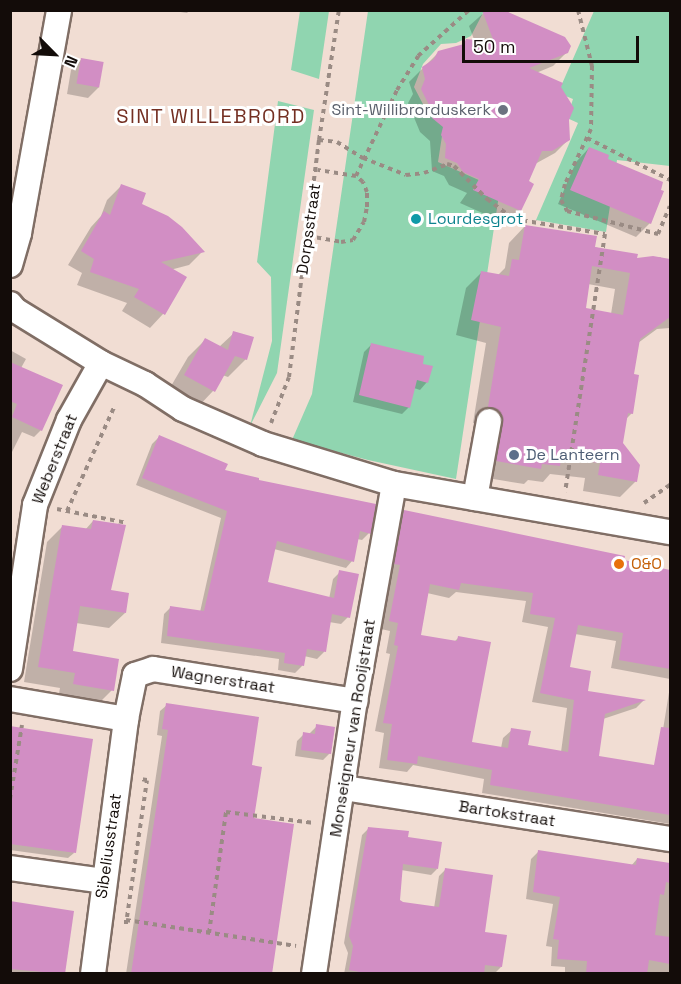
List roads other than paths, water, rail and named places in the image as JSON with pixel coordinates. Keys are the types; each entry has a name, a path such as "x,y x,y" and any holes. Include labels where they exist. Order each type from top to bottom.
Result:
{"street":[{"path":"10,265 20,233 59,10"},
{"path":"10,304 15,310 101,363 149,378 183,409 263,444 394,484 670,532"},
{"name":"Weberstraat","path":"10,669 35,505 69,420 101,363"},
{"path":"476,498 489,421"},
{"name":"Monseigneur van Rooijstraat","path":"314,974 344,788 355,700 394,484"},
{"name":"Wagnerstraat","path":"126,719 135,675 153,669 355,700"},
{"path":"10,699 126,719"},
{"name":"Sibeliusstraat","path":"93,974 126,719"},
{"name":"Bartokstraat","path":"344,788 670,839"},
{"path":"10,868 105,881"}],"place":[{"name":"Sint-Willibrorduskerk","path":"503,110"},
{"name":"Lourdesgrot","path":"416,219"},
{"name":"De Lanteern","path":"514,455"},
{"name":"O&O","path":"619,564"}],"district":[{"name":"SINT WILLEBRORD","path":"211,116"}]}
